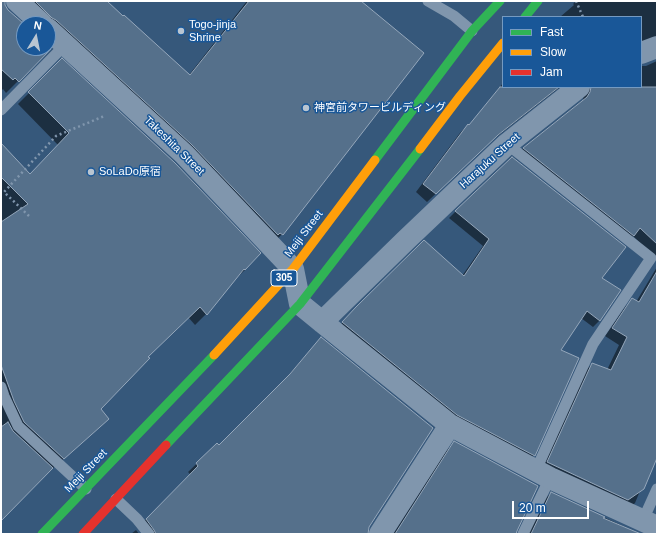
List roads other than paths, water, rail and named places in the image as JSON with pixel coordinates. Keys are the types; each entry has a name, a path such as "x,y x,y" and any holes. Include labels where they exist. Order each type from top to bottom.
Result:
{"main road":[{"name":"Meiji Street","path":"42,534 233,335 293,269 472,31 500,1"},
{"path":"526,16 538,1"},
{"name":"305","path":"83,534 300,304 460,96 502,45"}],"street":[{"path":"17,1 33,16"},
{"name":"Takeshita Street","path":"56,37 184,154 293,269"},
{"path":"642,53 657,47"},
{"name":"Harajuku Street","path":"322,322 507,144 578,88"},
{"path":"293,269 300,304 450,425 544,474 652,527"},
{"path":"380,534 450,425"}],"lane":[{"path":"428,1 454,16 472,31"},
{"path":"1,110 65,45"},
{"path":"507,144 651,258 593,344 523,534"},
{"path":"1,387 18,426 86,489"},
{"path":"652,527 657,489"},
{"path":"116,499 137,519 149,534"}],"place":[{"name":"Togo-jinja Shrine","path":"181,31"},
{"name":"神宮前タワービルディング","path":"306,108"},
{"name":"SoLaDo原宿","path":"91,172"}]}
